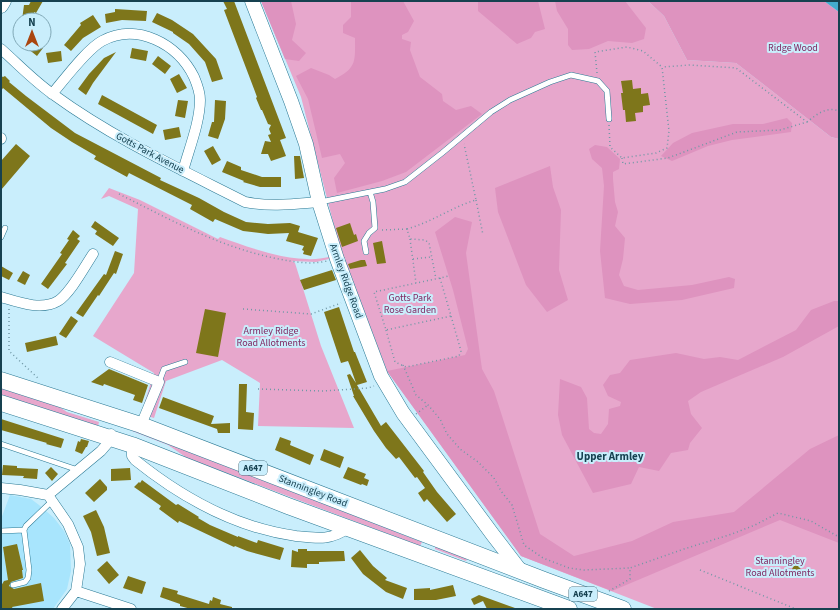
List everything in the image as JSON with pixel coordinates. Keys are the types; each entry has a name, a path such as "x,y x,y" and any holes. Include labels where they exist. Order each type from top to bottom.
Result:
{"main road":[{"name":"Stanningley Road","path":"1,380 59,399 165,458 288,506 423,555 543,603 565,608"},
{"name":"Stanningley Road","path":"1,403 117,432 141,426 623,609"},
{"path":"382,517 396,530 425,540 427,544 423,555"},
{"path":"502,564 507,578 513,584 543,603"},
{"path":"544,580 565,608"}],"street":[{"path":"1,6 4,1"},
{"name":"Armley Ridge Road","path":"252,1 306,144 319,202 337,259 381,376 408,420 520,570"},
{"path":"52,94 72,70 101,41 117,35 136,34 153,38 170,48 181,58 190,70 199,87 200,100 198,115 183,171"},
{"name":"Gotts Park Avenue","path":"1,49 52,94 122,139 245,202 260,205 282,205 319,202"},
{"path":"5,298 30,305 45,305 59,301 73,285 93,254"},
{"path":"110,362 159,382 141,426"},
{"path":"50,498 101,451 117,432 135,460 180,492 220,513 257,528 313,538 328,538 339,534 348,528"},
{"path":"1,488 20,490 50,498 68,524 78,547 80,564 76,591 62,609"},
{"name":"Armley Ridge Road","path":"493,535 502,564"},
{"path":"76,591 131,609"}],"lane":[{"path":"319,202 385,189 405,182 491,112 510,100 550,82 571,76 598,81 607,92 609,119"},
{"path":"366,252 364,241 369,233 375,228 374,207 370,192"},
{"path":"1,237 5,228"},
{"path":"159,382 164,369 185,362"},
{"path":"1,444 79,470"},
{"path":"13,585 25,582 29,575 24,530 50,498"},
{"path":"1,531 24,530"}],"path":[{"path":"598,81 595,52 627,47 642,51 662,67 690,64 736,68 807,122"},
{"path":"622,158 656,154 667,148 668,131 662,67"},
{"path":"609,119 610,147 622,158 623,164 668,158 736,132 780,130 807,122 820,112 839,111"},
{"path":"462,135 483,235"},
{"path":"118,194 210,239 259,255 297,263 317,264 337,259"},
{"path":"375,228 385,230 408,229 419,226 463,204 476,200"},
{"path":"408,229 416,283"},
{"path":"410,239 425,240 429,243 436,279"},
{"path":"413,259 432,257"},
{"path":"440,278 461,351 458,356 406,366 395,362 374,292 449,276"},
{"path":"5,298 9,351 40,380"},
{"path":"243,309 310,314 353,300"},
{"path":"386,330 451,316"},
{"path":"403,365 416,395 428,405 440,419 446,434 460,450 478,462 494,478 501,491 512,505 524,545 543,558 569,568 584,570 630,568 755,526 778,513 811,521 839,537"},
{"path":"258,389 324,391 344,390 368,388 385,382"},
{"path":"408,420 428,405"},
{"path":"608,591 630,579 630,568"},
{"path":"700,570 796,609"}],"shaded area":[{"path":"824,1 839,1 839,12"},
{"path":"10,495 31,499 39,505 54,518 64,531 70,544 71,571 67,589 53,609 1,609 1,519"}],"green space":[{"path":"261,1 648,1 664,16 687,60 736,63 831,137 839,139 839,609 657,609 521,556 387,371 339,245 301,97"},
{"path":"261,1 291,1 296,24 292,40 306,53 299,61 285,59"},
{"path":"351,1 403,1 414,21 408,32 402,35 402,39 411,42 410,50 420,77 442,94 443,101 456,110 471,106 482,114 406,172 382,181 337,193 334,178 345,163 340,154 322,158 308,99 296,76 311,68 335,79 351,67 355,53 355,38 343,33 343,25 351,17"},
{"path":"478,1 538,1 545,29 535,32 531,38 517,44 478,11"},
{"path":"555,1 625,1 646,28 644,39 632,43 608,41 589,49 572,50 568,45 568,29 557,11"},
{"name":"Ridge Wood","path":"648,1 824,1 839,12 839,139 831,137 736,63 687,60 664,16"},
{"path":"787,118 792,123 791,132 732,140 708,146 672,161 661,156 673,143 692,133 733,124 763,124"},
{"path":"595,145 607,147 620,159 619,169 613,172 613,179 615,202 618,212 615,226 625,238 623,259 619,275 624,286 638,290 692,285 729,277 735,279 734,288 682,300 630,304 605,298 600,251 604,186 602,168 592,159 589,149"},
{"path":"550,166 553,187 561,210 559,270 568,300 547,312 526,285 498,212 495,188"},
{"name":"Armley Ridge Road Allotments","path":"109,188 140,200 218,239 220,237 241,245 285,257 318,259 329,257 329,259 316,262 292,261 295,263 321,346 354,428 258,426 260,383 222,360 166,381 154,418 141,414 154,373 93,336 134,273 138,209 109,196 101,199"},
{"path":"455,217 472,222 466,253 482,369 494,391 540,534 574,556 632,541 673,522 734,512 810,449 839,435 839,543 780,520 612,591 521,556 387,371 465,355 468,349 453,290 435,232"},
{"path":"834,301 839,301 839,326 783,357 701,392 688,401 691,414 702,428 690,443 688,450 671,453 659,471 639,467 631,484 593,493 562,435 558,415 560,379 581,387 587,398 589,429 594,433 601,434 608,424 609,409 620,406 621,402 608,396 603,385 610,375 620,373 630,360 676,353 704,359 720,357 738,360 796,330 811,310"},
{"path":"1,386 52,402 67,412 99,422 98,426 1,396"},
{"path":"133,427 371,518 396,532 422,542 420,546 187,458 168,445 132,431"},
{"path":"435,546 468,557 466,561 435,549"}],"building":[{"path":"31,1 43,1 37,12 23,12 24,5 29,5"},
{"path":"223,1 234,1 286,138 280,140 286,156 271,161 268,154 261,154 265,141 271,142 268,135 271,134 269,129 271,125 268,124 256,98 257,97 224,10 227,9"},
{"path":"115,9 147,11 146,21 122,20 106,23 105,14 115,12"},
{"path":"157,13 172,20 193,34 216,59 223,79 212,82 205,62 189,44 173,32 152,22"},
{"path":"93,15 101,27 83,38 71,51 64,45 81,25 80,23"},
{"path":"132,48 148,51 146,61 130,58"},
{"path":"61,51 62,61 48,63 46,53"},
{"path":"32,52 40,52 37,56"},
{"path":"116,52 86,95 78,89 89,74 104,58"},
{"path":"158,56 171,66 165,74 152,64"},
{"path":"179,74 187,88 177,93 170,79"},
{"path":"1,76 5,76 10,81 9,82 26,96 75,133 161,178 160,180 246,222 268,224 290,223 300,226 298,232 318,238 311,256 303,254 304,251 302,250 304,246 286,241 289,233 268,234 243,231 215,219 213,222 190,209 192,205 129,173 127,177 94,159 96,156 51,128 3,88 1,91"},
{"path":"632,80 633,89 641,88 641,94 648,93 650,105 643,106 643,112 635,113 636,121 626,122 625,110 623,110 621,81"},
{"path":"102,95 157,125 153,134 98,104"},
{"path":"178,100 188,101 185,118 175,116"},
{"path":"215,100 226,101 225,119 218,139 208,136 212,122 214,122"},
{"path":"179,127 181,137 165,140 163,130"},
{"path":"16,144 30,156 1,190 1,161"},
{"path":"213,146 221,160 212,165 204,151"},
{"path":"294,156 300,156 304,178 295,179"},
{"path":"227,161 241,167 241,170 262,177 281,177 281,187 260,187 243,182 244,181 222,172"},
{"path":"95,221 119,238 113,246 95,234 97,231 91,227"},
{"path":"350,223 354,235 356,234 358,241 342,247 336,228"},
{"path":"73,230 80,236 77,239 80,241 65,263 67,264 48,289 41,284 62,254 60,253 69,240 67,239"},
{"path":"382,241 386,263 377,264 373,243"},
{"path":"115,251 123,254 116,274 114,273 83,317 76,313 104,274 106,275"},
{"path":"365,260 367,266 350,269 348,264"},
{"path":"1,266 13,273 9,280 1,276"},
{"path":"332,270 336,280 304,290 300,280"},
{"path":"23,271 30,275 25,285 17,281"},
{"path":"339,307 354,352 367,382 357,385 381,426 386,422 424,471 423,472 437,492 456,514 447,522 427,499 424,502 418,493 425,488 417,477 415,478 399,457 396,459 386,448 353,396 347,375 350,374 356,383 348,361 341,363 324,312"},
{"path":"205,309 226,313 218,357 196,353"},
{"path":"71,316 78,321 66,338 59,334"},
{"path":"56,336 58,345 27,352 25,343"},
{"path":"109,369 148,385 142,403 133,400 135,395 104,384 103,386 91,382"},
{"path":"239,384 247,384 246,412 254,413 253,430 238,429"},
{"path":"163,397 214,416 211,424 230,423 230,433 218,433 217,429 159,408"},
{"path":"1,419 64,439 61,448 1,430"},
{"path":"280,437 291,441 290,445 314,455 310,465 275,450"},
{"path":"81,439 89,441 82,454 75,451 78,441 80,442"},
{"path":"324,449 344,457 340,468 320,460"},
{"path":"3,465 17,466 17,468 38,469 37,479 23,478 24,476 2,475"},
{"path":"51,467 58,474 52,481 45,473"},
{"path":"348,467 366,474 364,478 369,480 367,486 343,478"},
{"path":"130,468 131,480 111,481 111,469"},
{"path":"100,479 107,487 107,490 94,502 85,493"},
{"path":"142,480 176,505 178,504 210,525 257,543 258,540 284,548 280,560 247,551 235,546 234,547 179,521 178,523 159,509 161,506 134,487"},
{"path":"96,510 104,527 110,553 97,556 91,532 83,516"},
{"path":"17,544 23,570 23,578 11,582 9,586 14,589 41,583 44,601 12,607 13,609 1,609 1,586 4,581 8,580 3,547"},
{"path":"298,549 307,549 307,551 344,551 345,561 307,564 307,568 291,567 292,550 298,552"},
{"path":"360,550 373,566 387,578 385,580 407,588 403,599 386,592 363,574 351,558"},
{"path":"107,561 119,575 109,584 97,570"},
{"path":"794,564 801,566 798,577 790,575"},
{"path":"128,576 146,582 142,594 123,588"},
{"path":"453,585 456,596 436,600 414,600 414,589 430,588 430,590"},
{"path":"163,587 178,591 177,594 209,604 213,597 221,600 220,604 232,607 232,609 191,609 180,606 180,604 160,597"},
{"path":"479,595 515,609 487,609 483,601 474,605 471,599"}],"district":[{"name":"Upper Armley","path":"610,456"}],"park label":[{"name":"Gotts Park Rose Garden","path":"410,304"},
{"name":"Stanningley Road Allotments","path":"780,566"}]}
